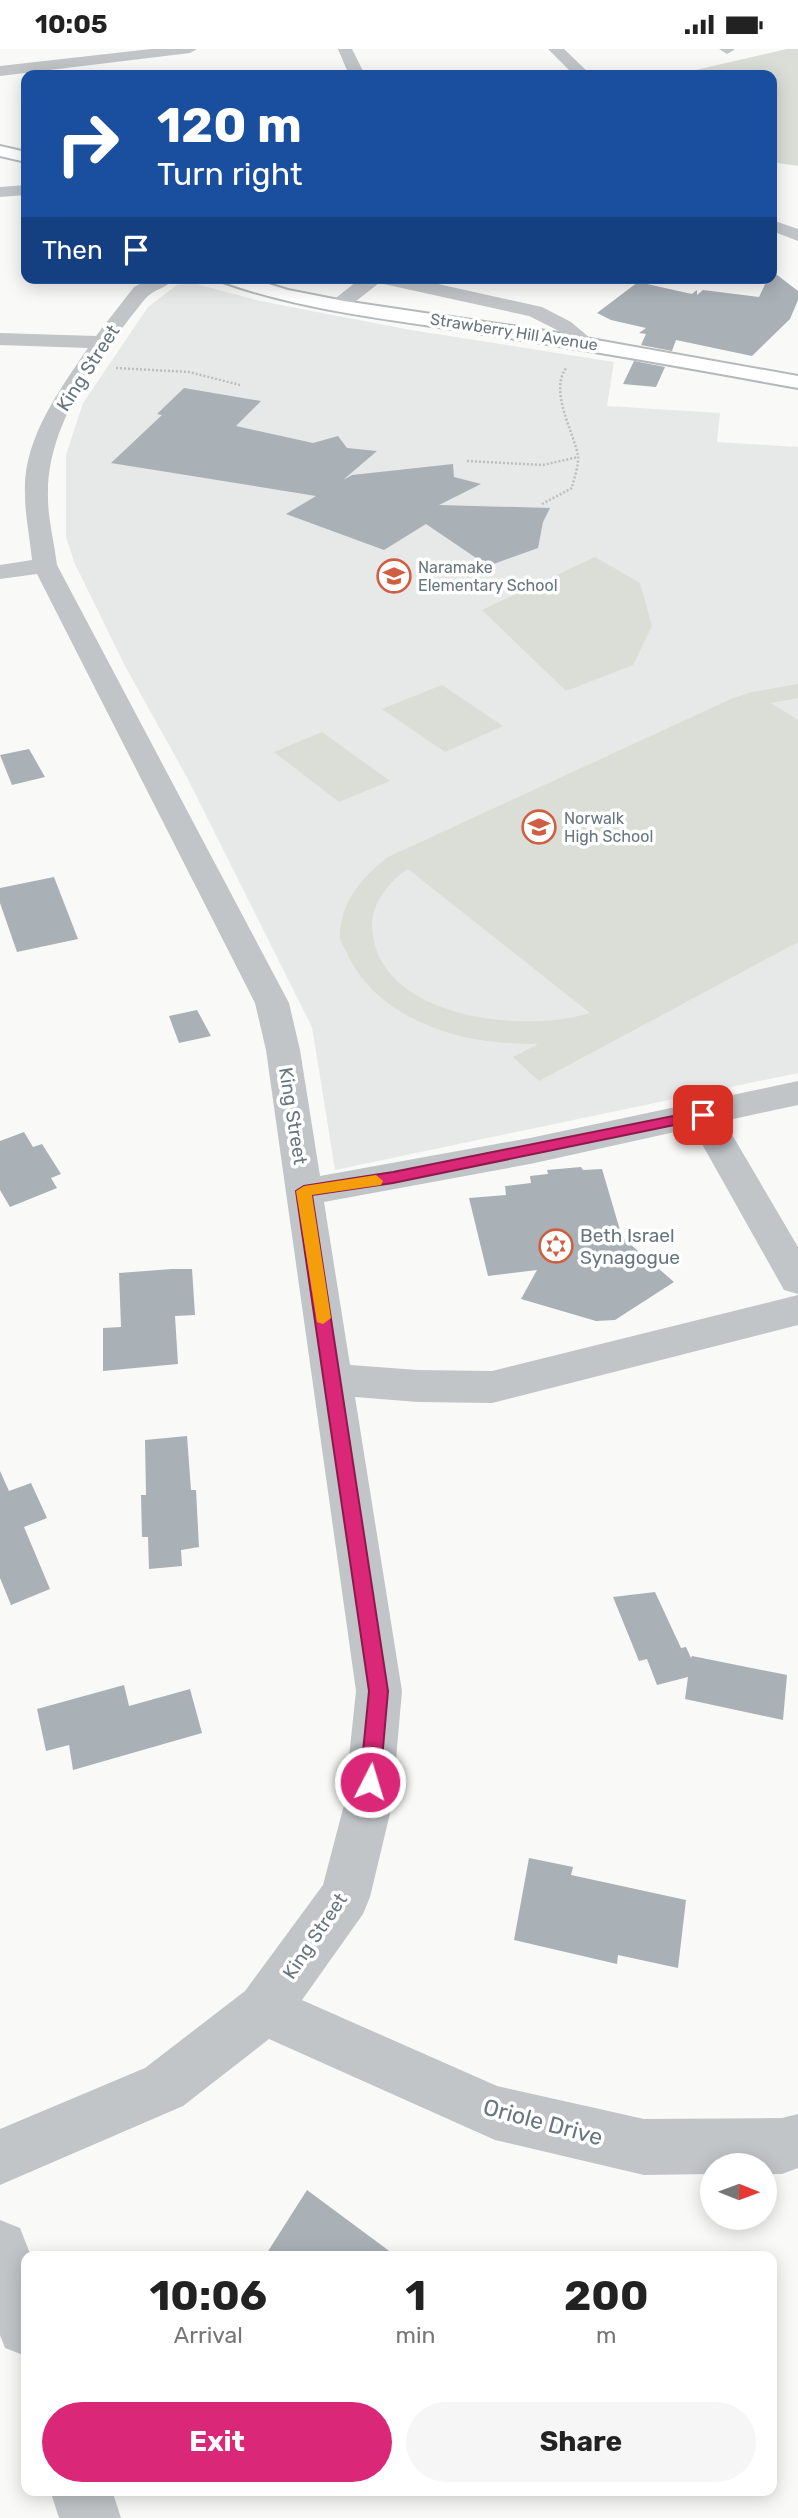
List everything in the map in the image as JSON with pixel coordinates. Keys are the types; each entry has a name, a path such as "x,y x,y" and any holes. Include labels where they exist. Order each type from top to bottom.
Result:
{"main road":[{"path":"0,151 21,156"},
{"name":"Strawberry Hill Avenue","path":"251,284 339,305 587,344 798,382"}],"street":[{"path":"0,71 190,49"},
{"path":"345,49 355,70"},
{"path":"555,49 578,70"},
{"path":"170,51 177,59 179,67"},
{"path":"0,192 21,190"},
{"path":"777,227 798,235"},
{"name":"King Street","path":"0,2157 164,2087 264,2010 345,1897 368,1805 379,1691 283,1050 272,1003 46,565 36,493 39,460 60,406 109,355 141,291 154,284"},
{"path":"339,305 365,284"},
{"path":"411,284 535,311 564,326 587,344"},
{"path":"0,339 109,355"},
{"path":"0,572 46,565"},
{"path":"304,1191 443,1168 798,1093"},
{"path":"703,1115 798,1280"},
{"path":"332,1379 418,1386 492,1387 798,1310"},
{"name":"Oriole Drive","path":"264,2010 495,2113 644,2147 782,2146 798,2141"},
{"path":"0,2248 21,2312"},
{"path":"83,2496 90,2518"}],"path":[{"path":"542,504 572,488 578,457 562,410 562,373 587,344"},
{"path":"109,355 240,385"},
{"path":"467,461 543,465 578,457"}],"shaded area":[{"path":"787,49 798,49 798,166 777,163 777,70 696,70"},
{"path":"197,284 260,301 411,330 614,362 607,406 720,413 717,442 798,447 798,1073 335,1170 312,1027 189,781 125,666 75,564 66,537 66,455 83,403 148,307 177,285"},
{"path":"595,557 640,583 652,626 633,665 566,691 482,610"},
{"path":"798,684 798,698 771,703 798,720 798,942 539,1081 513,1057 538,1044 481,1040 440,1030 401,1012 379,996 360,976 341,940 341,924 354,891 388,857 731,699 752,692","holes":["408,869 590,1013 562,1019 493,1019 457,1012 425,1000 398,982 380,957 372,926 378,901 388,886"]},
{"path":"442,685 503,726 445,752 382,709"},
{"path":"322,732 390,781 339,802 274,752"}],"building":[{"path":"777,275 798,291 798,300 790,319 752,356 676,340 672,351 641,345 646,334 639,333 646,328 611,320 597,313 635,284 692,294 697,290 697,295 703,290 759,297 765,284 777,284"},
{"path":"634,361 665,367 656,387 623,384"},
{"name":"Naramake Elementary School","path":"184,388 261,401 236,426 313,443 338,436 347,448 377,451 343,480 352,475 453,464 454,477 481,484 439,505 550,508 543,522 538,548 488,566 426,524 384,550 286,514 316,496 111,463 162,415 157,414"},
{"path":"29,749 45,777 12,785 0,755"},
{"path":"54,877 78,939 17,952 0,903 0,888"},
{"path":"197,1010 211,1036 179,1043 169,1016"},
{"path":"24,1132 33,1147 42,1144 61,1174 51,1178 57,1188 10,1207 0,1190 0,1141"},
{"name":"Beth Israel Synagogue","path":"581,1167 583,1170 602,1169 622,1237 674,1282 615,1320 596,1321 521,1299 537,1270 488,1276 469,1198 506,1195 505,1186 531,1183 530,1176 548,1174 547,1170"},
{"path":"192,1269 195,1315 175,1316 178,1364 103,1371 103,1328 121,1327 119,1273"},
{"path":"187,1436 191,1490 196,1490 199,1547 181,1550 182,1566 149,1569 148,1537 142,1537 141,1495 146,1495 145,1440"},
{"path":"0,1471 9,1491 31,1483 47,1518 24,1527 50,1589 11,1605 0,1578"},
{"path":"655,1592 681,1648 686,1647 691,1658 692,1656 787,1675 783,1720 685,1699 688,1677 657,1685 647,1659 639,1661 613,1597"},
{"path":"124,1685 129,1706 190,1689 202,1733 73,1770 69,1745 46,1751 37,1709"},
{"path":"529,1858 573,1867 571,1875 686,1900 678,1968 618,1955 617,1964 514,1940"},
{"path":"307,2190 389,2251 268,2251"}],"slow traffic":[{"path":"323,1318 304,1191 376,1181"}],"place":[{"name":"Naramake Elementary School","path":"394,576"},
{"name":"Norwalk High School","path":"539,827"},
{"name":"Beth Israel Synagogue","path":"556,1246"}],"route":[{"path":"370,1782 379,1691 304,1191 393,1178 703,1115"}]}
